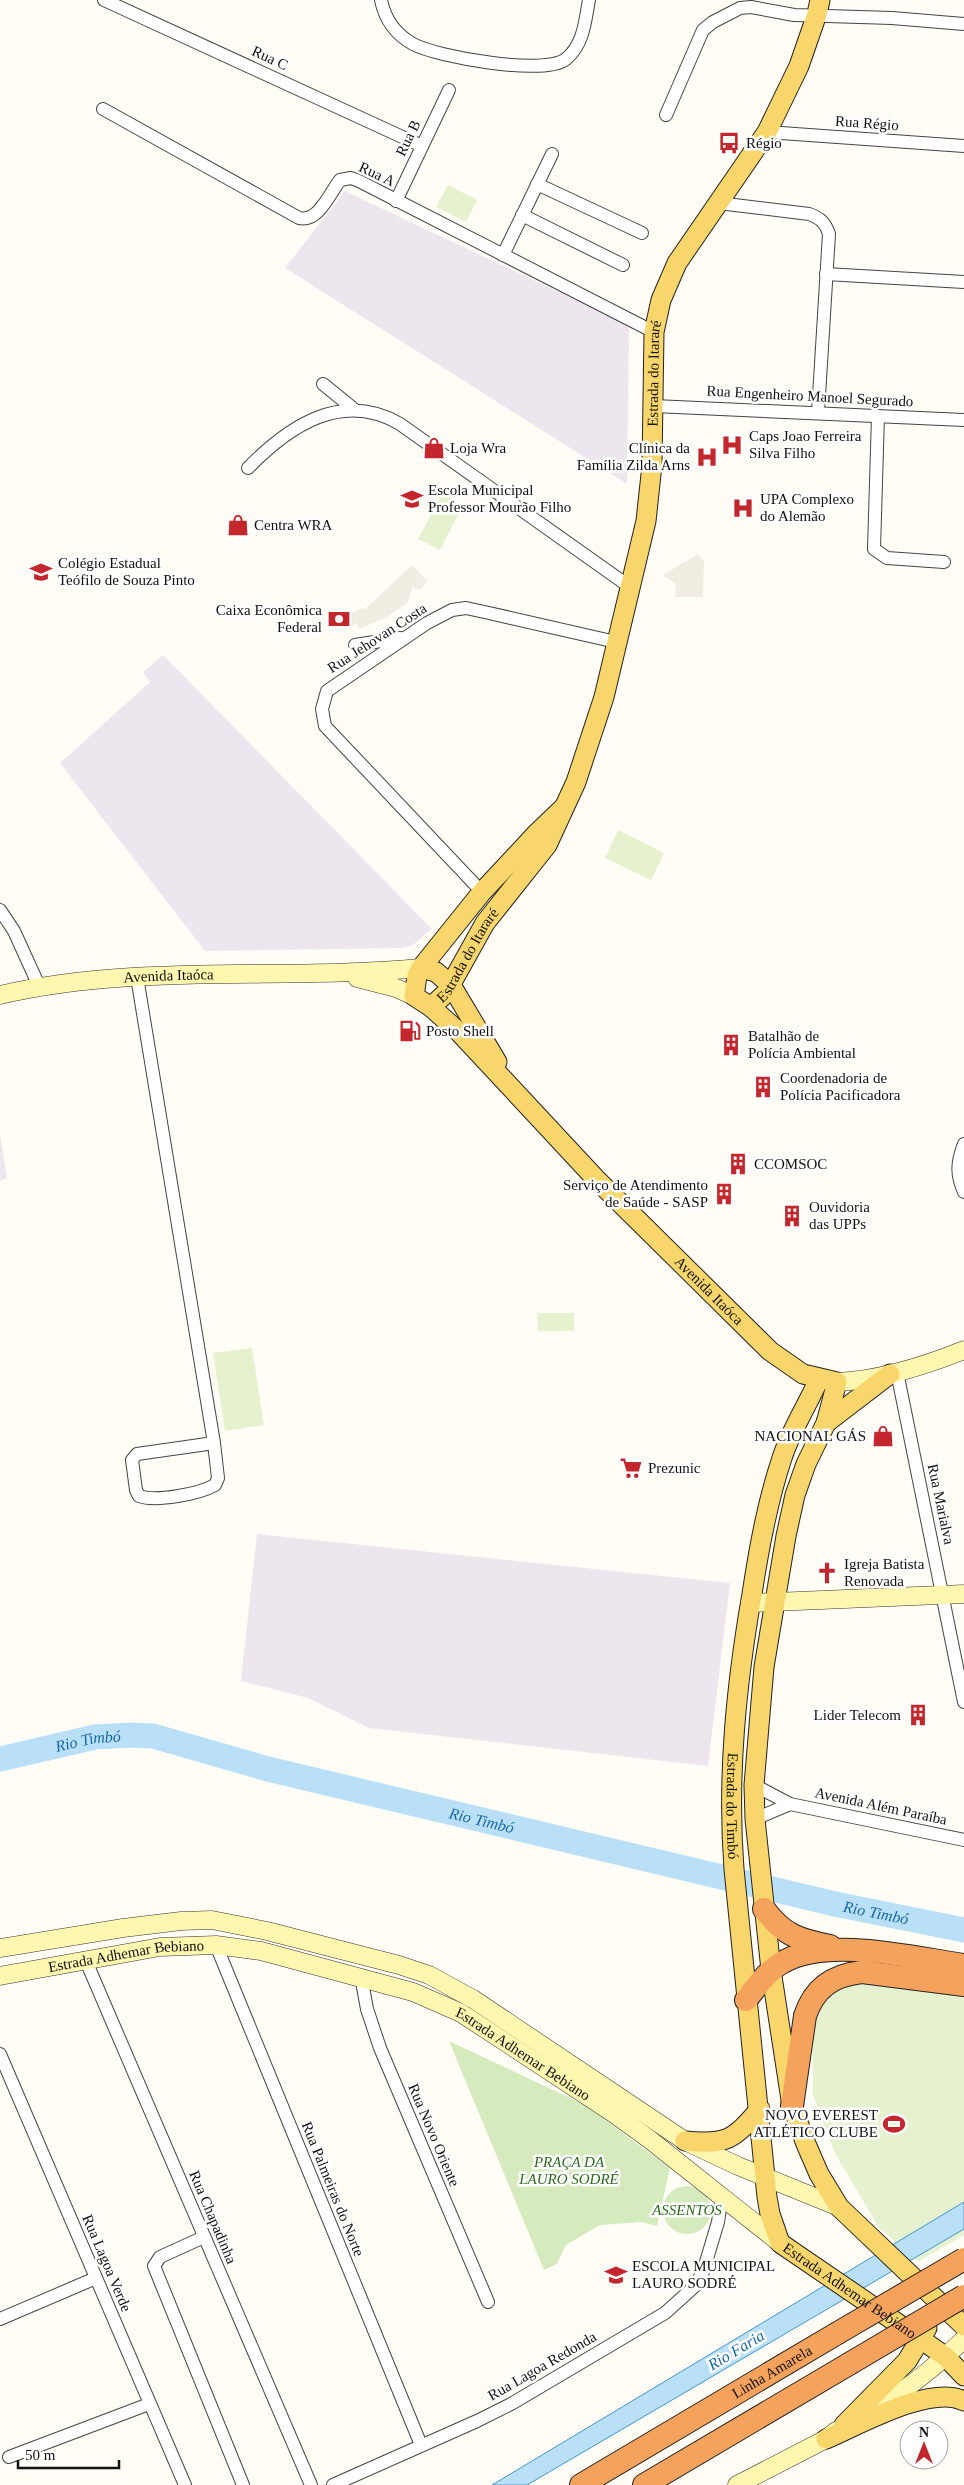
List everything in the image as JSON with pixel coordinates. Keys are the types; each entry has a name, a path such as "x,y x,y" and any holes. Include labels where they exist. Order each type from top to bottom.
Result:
{"highway":[{"path":"763,1903 775,1925 789,1934 810,1942 964,1965"},
{"path":"746,2000 771,1970 784,1961 802,1954 846,1948"},
{"path":"792,2106 805,2016 810,2003 832,1979 862,1972 964,1985"},
{"name":"Linha Amarela","path":"581,2485 964,2259"},
{"path":"644,2485 964,2296"}],"main road":[{"name":"Estrada do Itararé","path":"563,808 482,892 421,968 416,980 414,996 431,1007 443,997 452,985 485,923 547,845 555,831 589,747 604,698 649,500 654,406 654,332 661,300 677,263 767,132 799,66 819,7"},
{"name":"Avenida Itaóca","path":"0,995 39,986 99,979 339,974 421,968 436,972 452,985 483,1035 507,1082"},
{"name":"Avenida Itaóca","path":"339,974 382,984 414,996"},
{"name":"Avenida Itaóca","path":"431,1007 460,1033 596,1179 770,1351 803,1374 828,1380"},
{"path":"828,1380 893,1373 964,1350"},
{"path":"770,1351 796,1385 800,1394 800,1415"},
{"path":"826,1422 893,1373"},
{"name":"Estrada do Timbó","path":"780,2243 770,2214 760,2109 746,2000 734,1870 731,1801 735,1711 765,1513 782,1457 800,1415 828,1380"},
{"name":"Estrada do Timbó","path":"828,1380 826,1422 806,1464 796,1495 774,1604 764,1675 754,1802 771,1970 792,2106 809,2152 839,2207"},
{"path":"750,1603 774,1604 964,1594"},
{"path":"731,1801 754,1802"},
{"name":"Estrada Adhemar Bebiano","path":"3,1950 123,1928 181,1921 212,1920 267,1930 429,1975 473,1999 685,2141 839,2207 964,2326"},
{"name":"Estrada Adhemar Bebiano","path":"0,1976 160,1948 216,1944 261,1951 361,1976 413,1992 461,2014 613,2113 780,2243 946,2357 964,2376"},
{"path":"685,2141 711,2144 723,2142 743,2129 760,2109"},
{"path":"826,2439 844,2425 907,2361 922,2340 937,2299"},
{"path":"844,2425 903,2391 946,2357 964,2339"},
{"path":"738,2485 826,2439 927,2397 945,2396 964,2401"}],"street":[{"name":"Rua C","path":"104,0 422,146"},
{"path":"381,0 389,24 414,45 451,56 541,67 565,60 574,51 582,36 589,0"},
{"path":"666,115 699,38 713,22 740,8 751,7 794,15 819,7 964,24"},
{"name":"Rua B","path":"396,201 449,90"},
{"name":"Rua A","path":"103,109 305,220 314,216 340,180 346,178 359,181 654,332"},
{"name":"Rua Régio","path":"767,132 964,146"},
{"path":"503,255 552,154"},
{"path":"537,184 642,233"},
{"path":"718,204 809,214 820,218 829,234 818,412"},
{"path":"522,215 623,265"},
{"path":"826,274 964,282"},
{"path":"323,384 355,410"},
{"name":"Rua Engenheiro Manoel Segurado","path":"654,406 964,420"},
{"path":"248,468 264,451 303,423 322,416 355,410 372,412 400,424 630,587"},
{"path":"878,416 874,549 886,558 944,562"},
{"name":"Rua Jehovan Costa","path":"482,892 325,726 322,709 327,691 445,613 466,608 616,642"},
{"path":"355,645 405,638"},
{"path":"0,910 14,930 39,986"},
{"path":"137,977 214,1443 218,1478 215,1485 206,1490 157,1498 139,1496 136,1490 132,1460 137,1454 214,1443"},
{"path":"964,1144 957,1162 957,1171 964,1192"},
{"name":"Rua Marialva","path":"893,1373 944,1595 964,1702"},
{"path":"754,1802 790,1804"},
{"name":"Avenida Além Paraíba","path":"754,1802 790,1804 964,1840"},
{"name":"Rua Palmeiras do Norte","path":"216,1944 421,2445"},
{"name":"Rua Chapadinha","path":"86,1961 311,2485"},
{"name":"Rua Novo Oriente","path":"361,1976 367,2008 380,2048 488,2302"},
{"name":"Rua Lagoa Verde","path":"0,2054 185,2485"},
{"name":"Rua Lagoa Redonda","path":"332,2485 511,2404 665,2313 682,2299 699,2279 708,2258 718,2222 722,2196"},
{"path":"718,2222 735,2207"},
{"path":"204,2237 160,2257 154,2266 243,2485"},
{"path":"0,2319 96,2278"},
{"path":"9,2457 149,2404"}],"shaded area":[{"path":"345,191 624,323 629,328 627,484 285,268"},
{"path":"698,554 704,562 703,597 675,597 676,584 663,575"},
{"path":"412,565 427,581 420,590 413,587 407,603 385,618 359,629 356,623 349,629 342,618 363,608 365,609"},
{"path":"163,655 432,929 413,945 403,948 205,951 60,763 150,682 143,672"},
{"path":"0,1134 7,1178 0,1181"},
{"path":"257,1534 730,1583 708,1766 369,1728 308,1698 241,1681"}],"green space":[{"path":"448,185 477,200 466,222 436,207"},
{"path":"442,494 463,505 440,550 418,539"},
{"path":"618,830 664,853 651,880 605,858"},
{"path":"537,1313 574,1313 574,1331 538,1331"},
{"path":"252,1348 264,1425 225,1431 213,1353"},
{"name":"NOVO EVEREST ATLÉTICO CLUBE","path":"871,1977 964,1993 964,2235 919,2261 879,2228 835,2153 813,2095 812,2023 826,1994"},
{"name":"PRAÇA DA LAURO SODRÉ","path":"449,2041 587,2106 670,2168 657,2226 641,2222 600,2225 566,2245 557,2264 544,2270"},
{"name":"ASSENTOS","path":"687,2186 696,2188 704,2193 709,2201 711,2210 709,2219 704,2227 696,2232 687,2234 678,2232 670,2227 665,2219 663,2210 665,2201 670,2193 678,2188"}],"water":[{"name":"Rio Faria","path":"964,2202 964,2229 527,2485 492,2485"}],"waterway":[{"name":"Rio Timbó","path":"0,1759 95,1737 153,1736 268,1769 835,1904 964,1930"},
{"name":"Rio Timbó","path":"0,1756 7,1757"}],"place":[{"name":"Régio","path":"729,143"},
{"name":"Caps Joao Ferreira Silva Filho","path":"732,445"},
{"name":"Loja Wra","path":"434,448"},
{"name":"Clínica da Família Zilda Arns","path":"707,457"},
{"name":"Escola Municipal Professor Mourão Filho","path":"412,499"},
{"name":"UPA Complexo do Alemão","path":"743,508"},
{"name":"Centra WRA","path":"238,525"},
{"name":"Colégio Estadual Teófilo de Souza Pinto","path":"41,572"},
{"name":"Caixa Econômica Federal","path":"339,619"},
{"name":"Posto Shell","path":"410,1031"},
{"name":"Batalhão de Polícia Ambiental","path":"731,1045"},
{"name":"Coordenadoria de Polícia Pacificadora","path":"763,1087"},
{"name":"CCOMSOC","path":"738,1164"},
{"name":"Serviço de Atendimento de Saúde - SASP","path":"724,1194"},
{"name":"Ouvidoria das UPPs","path":"792,1216"},
{"name":"NACIONAL GÁS","path":"883,1436"},
{"name":"Prezunic","path":"631,1468"},
{"name":"Igreja Batista Renovada","path":"827,1573"},
{"name":"Lider Telecom","path":"918,1715"},
{"name":"NOVO EVEREST ATLÉTICO CLUBE","path":"894,2124"},
{"name":"ESCOLA MUNICIPAL LAURO SODRÉ","path":"616,2275"}]}
